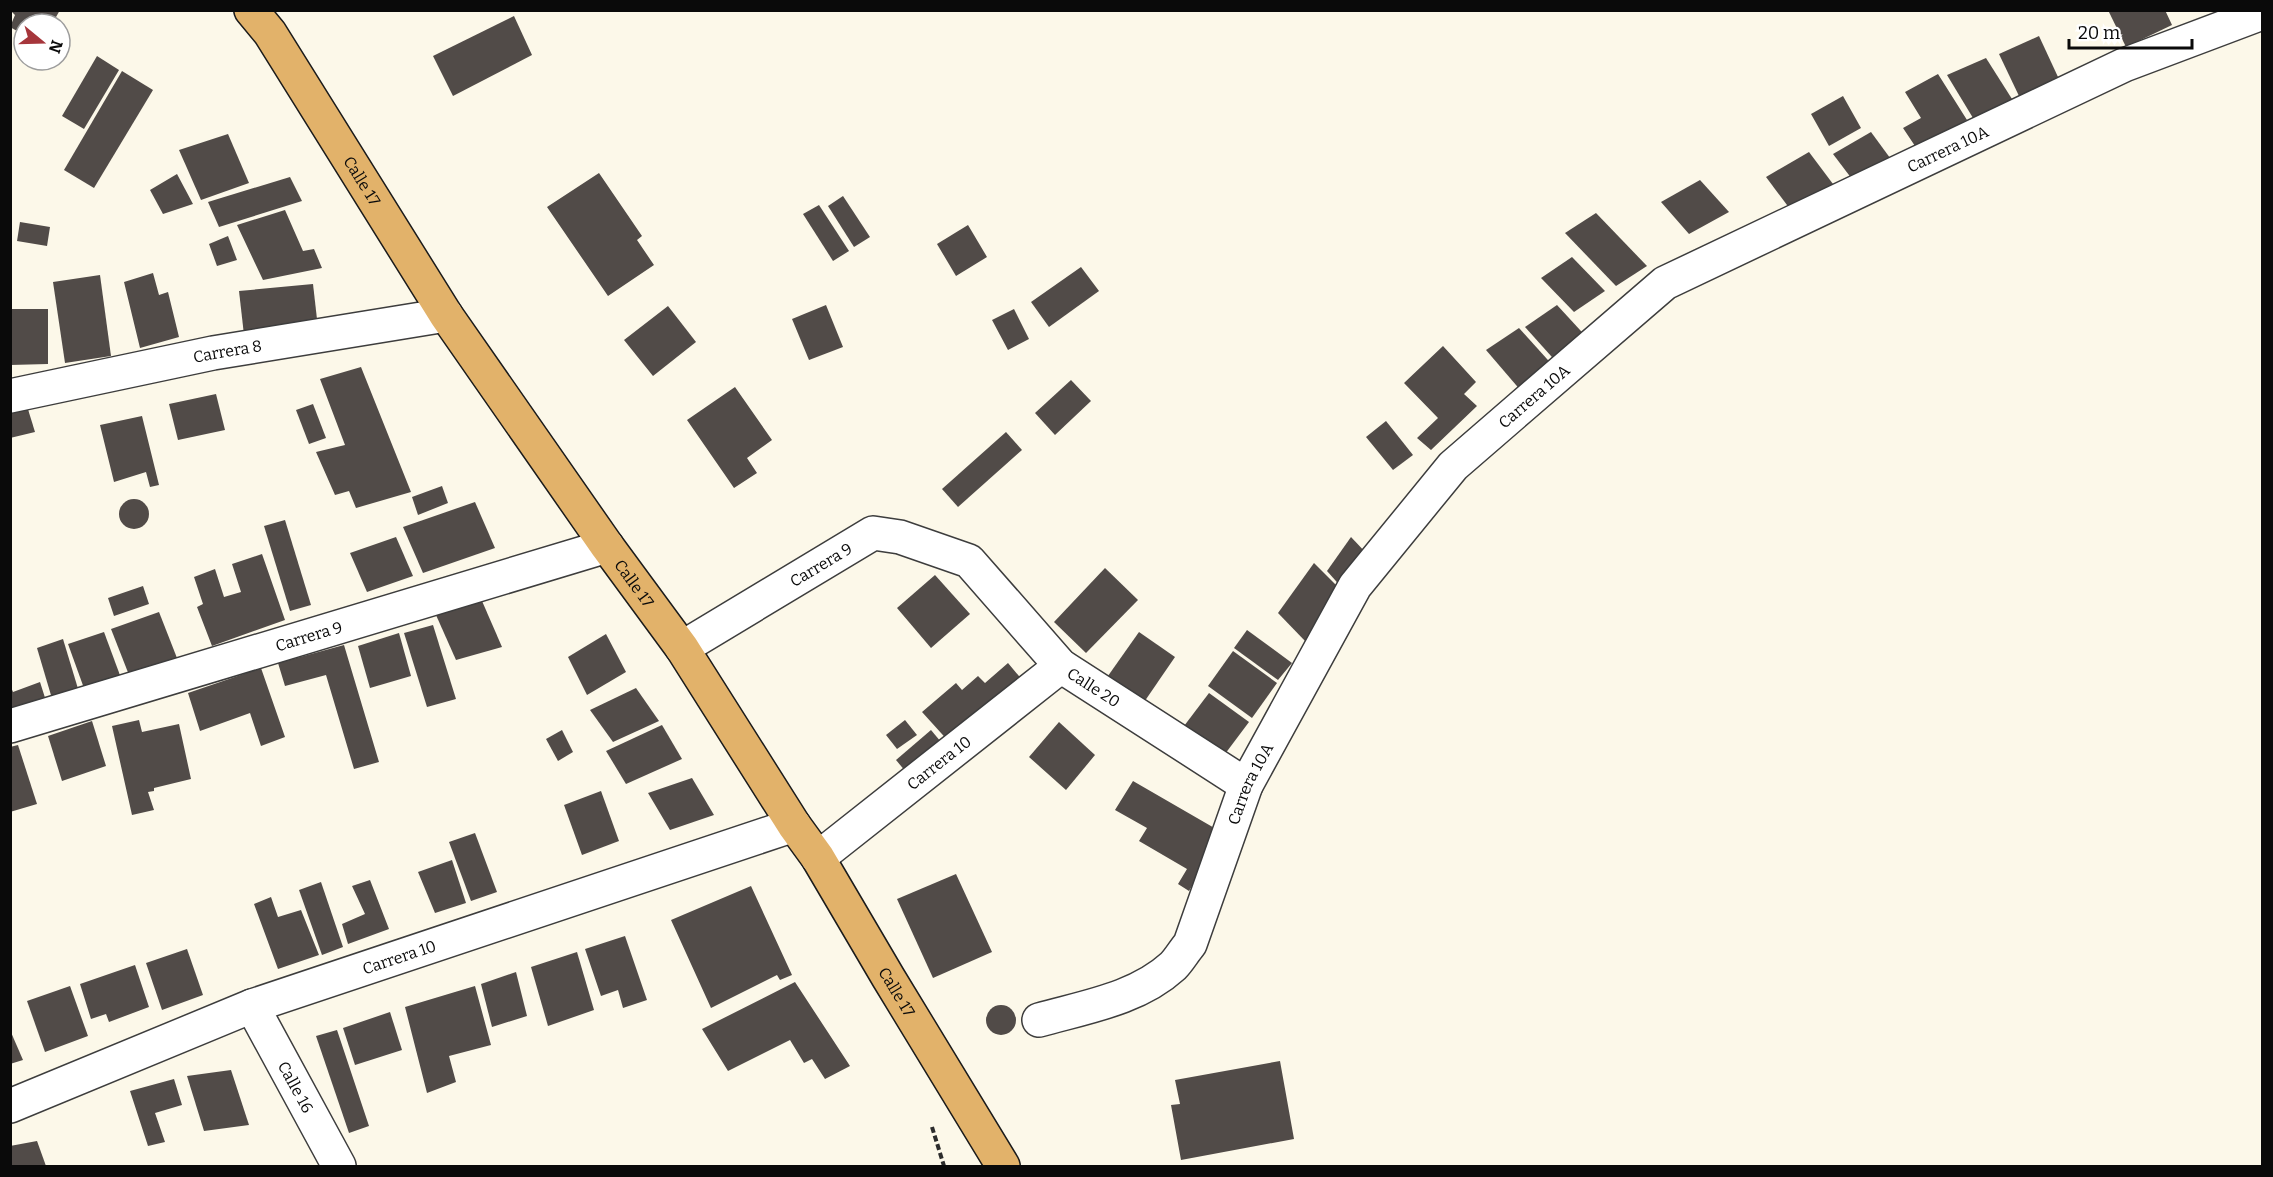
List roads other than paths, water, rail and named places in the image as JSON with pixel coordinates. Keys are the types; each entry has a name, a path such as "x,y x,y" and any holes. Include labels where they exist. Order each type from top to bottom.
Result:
{"highway":[{"name":"Calle 17","path":"251,10 270,33 446,315 607,546 682,648 794,825 818,858 1003,1167"}],"street":[{"name":"Carrera 10A","path":"1039,1020 1120,997 1149,983 1174,965 1190,944 1246,785 1355,586 1453,466 1665,284 2124,65 2262,13"},
{"name":"Carrera 8","path":"10,396 213,353 446,315"},
{"name":"Carrera 9","path":"682,648 873,533 900,537 969,561"},
{"name":"Carrera 9","path":"10,726 607,546"},
{"name":"Calle 20","path":"969,561 1061,666 1246,785"},
{"name":"Carrera 10","path":"818,858 1061,666"},
{"name":"Carrera 10","path":"10,1106 252,1006 794,825"},
{"name":"Calle 16","path":"252,1006 339,1167"}]}
